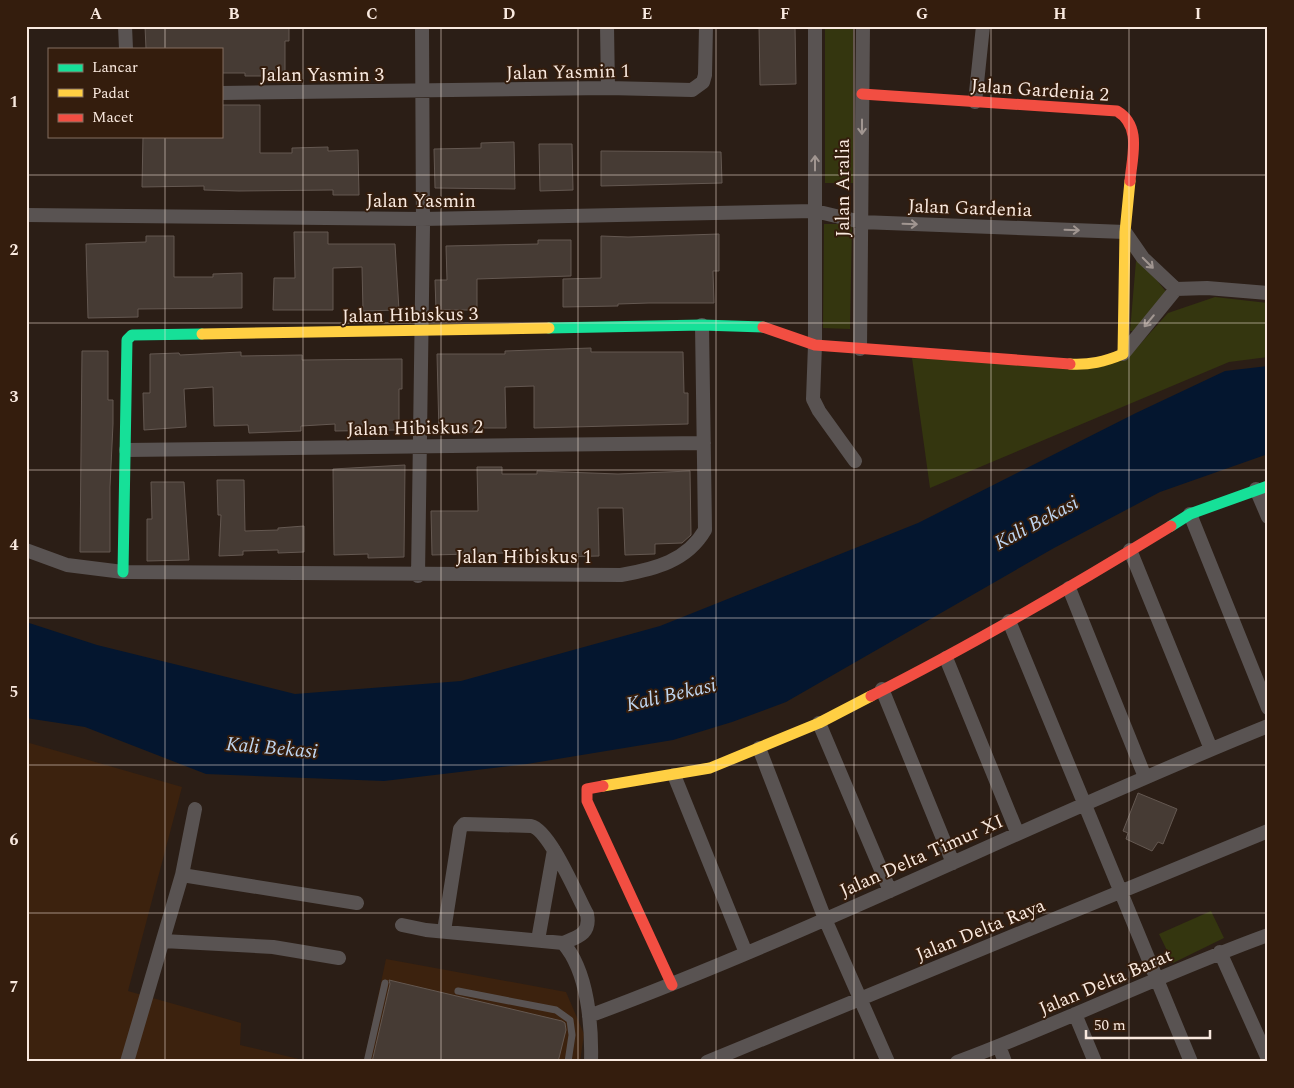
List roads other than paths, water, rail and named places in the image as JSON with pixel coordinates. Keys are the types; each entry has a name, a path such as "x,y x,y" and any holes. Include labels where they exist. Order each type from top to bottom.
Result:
{"street":[{"path":"125,26 126,48"},
{"path":"418,576 422,26"},
{"path":"608,26 608,88"},
{"name":"Jalan Yasmin 1","path":"422,92 608,88 692,90 703,82 705,75 706,26"},
{"name":"Jalan Aralia","path":"815,26 815,345 812,382 814,402 855,461"},
{"name":"Jalan Aralia","path":"860,349 863,26"},
{"path":"975,102 983,26"},
{"name":"Jalan Yasmin 3","path":"222,93 422,92"},
{"name":"Jalan Gardenia 2","path":"862,94 1117,111 1128,117 1134,132 1125,232 1122,354"},
{"name":"Jalan Yasmin","path":"26,215 422,219 815,211"},
{"name":"Jalan Gardenia","path":"815,211 861,222 1125,232"},
{"path":"1125,232 1143,258 1176,289 1208,288 1268,293"},
{"path":"1122,354 1176,289"},
{"name":"Jalan Hibiskus 3","path":"126,450 126,347 127,340 132,335 421,331 702,324 767,327 815,345 860,349 1088,365 1104,362 1122,354"},
{"name":"Jalan Hibiskus 1","path":"26,550 67,565 123,572 418,576 622,575 671,562 698,542 705,530 702,324"},
{"name":"Jalan Hibiskus 2","path":"126,450 704,443"},
{"path":"123,572 126,450"},
{"path":"672,985 587,801 585,792 590,787 710,768 819,723 882,689 946,658 1069,588 1190,514 1262,488 1268,518"},
{"path":"1190,514 1268,708"},
{"path":"1130,550 1211,749"},
{"path":"1069,588 1145,777"},
{"path":"1009,621 1191,1062"},
{"path":"946,658 1017,832"},
{"path":"882,689 953,863"},
{"path":"819,723 890,891"},
{"name":"Jalan Delta Timur XI","path":"589,1016 672,985 890,891 1017,832 1268,726"},
{"path":"759,748 826,919 888,1062"},
{"path":"674,775 746,953"},
{"path":"127,1062 182,876 195,810"},
{"path":"402,925 444,931 563,943 580,936 586,931 588,923 587,914 554,850 536,827 464,824 460,829 444,931"},
{"name":"Jalan Delta Raya","path":"707,1062 1268,831"},
{"path":"538,940 554,850"},
{"path":"182,876 357,903"},
{"name":"Jalan Delta Barat","path":"957,1062 1220,952 1268,935"},
{"path":"163,941 273,947 339,958"},
{"path":"563,943 570,951 580,976 589,1016 591,1062"},
{"path":"1220,952 1268,1059"},
{"path":"1075,1014 1095,1062"},
{"path":"999,1046 1005,1062"}],"lane":[{"path":"367,1062 385,983"},
{"path":"458,991 556,1010 570,1020 572,1036 568,1062"}],"water":[{"name":"Kali Bekasi","path":"1268,366 1268,454 1160,492 1054,548 786,702 732,722 673,740 527,764 384,781 206,774 85,727 26,718 26,622 97,645 295,694 461,681 660,626 918,523 1136,413 1225,371"}]}
